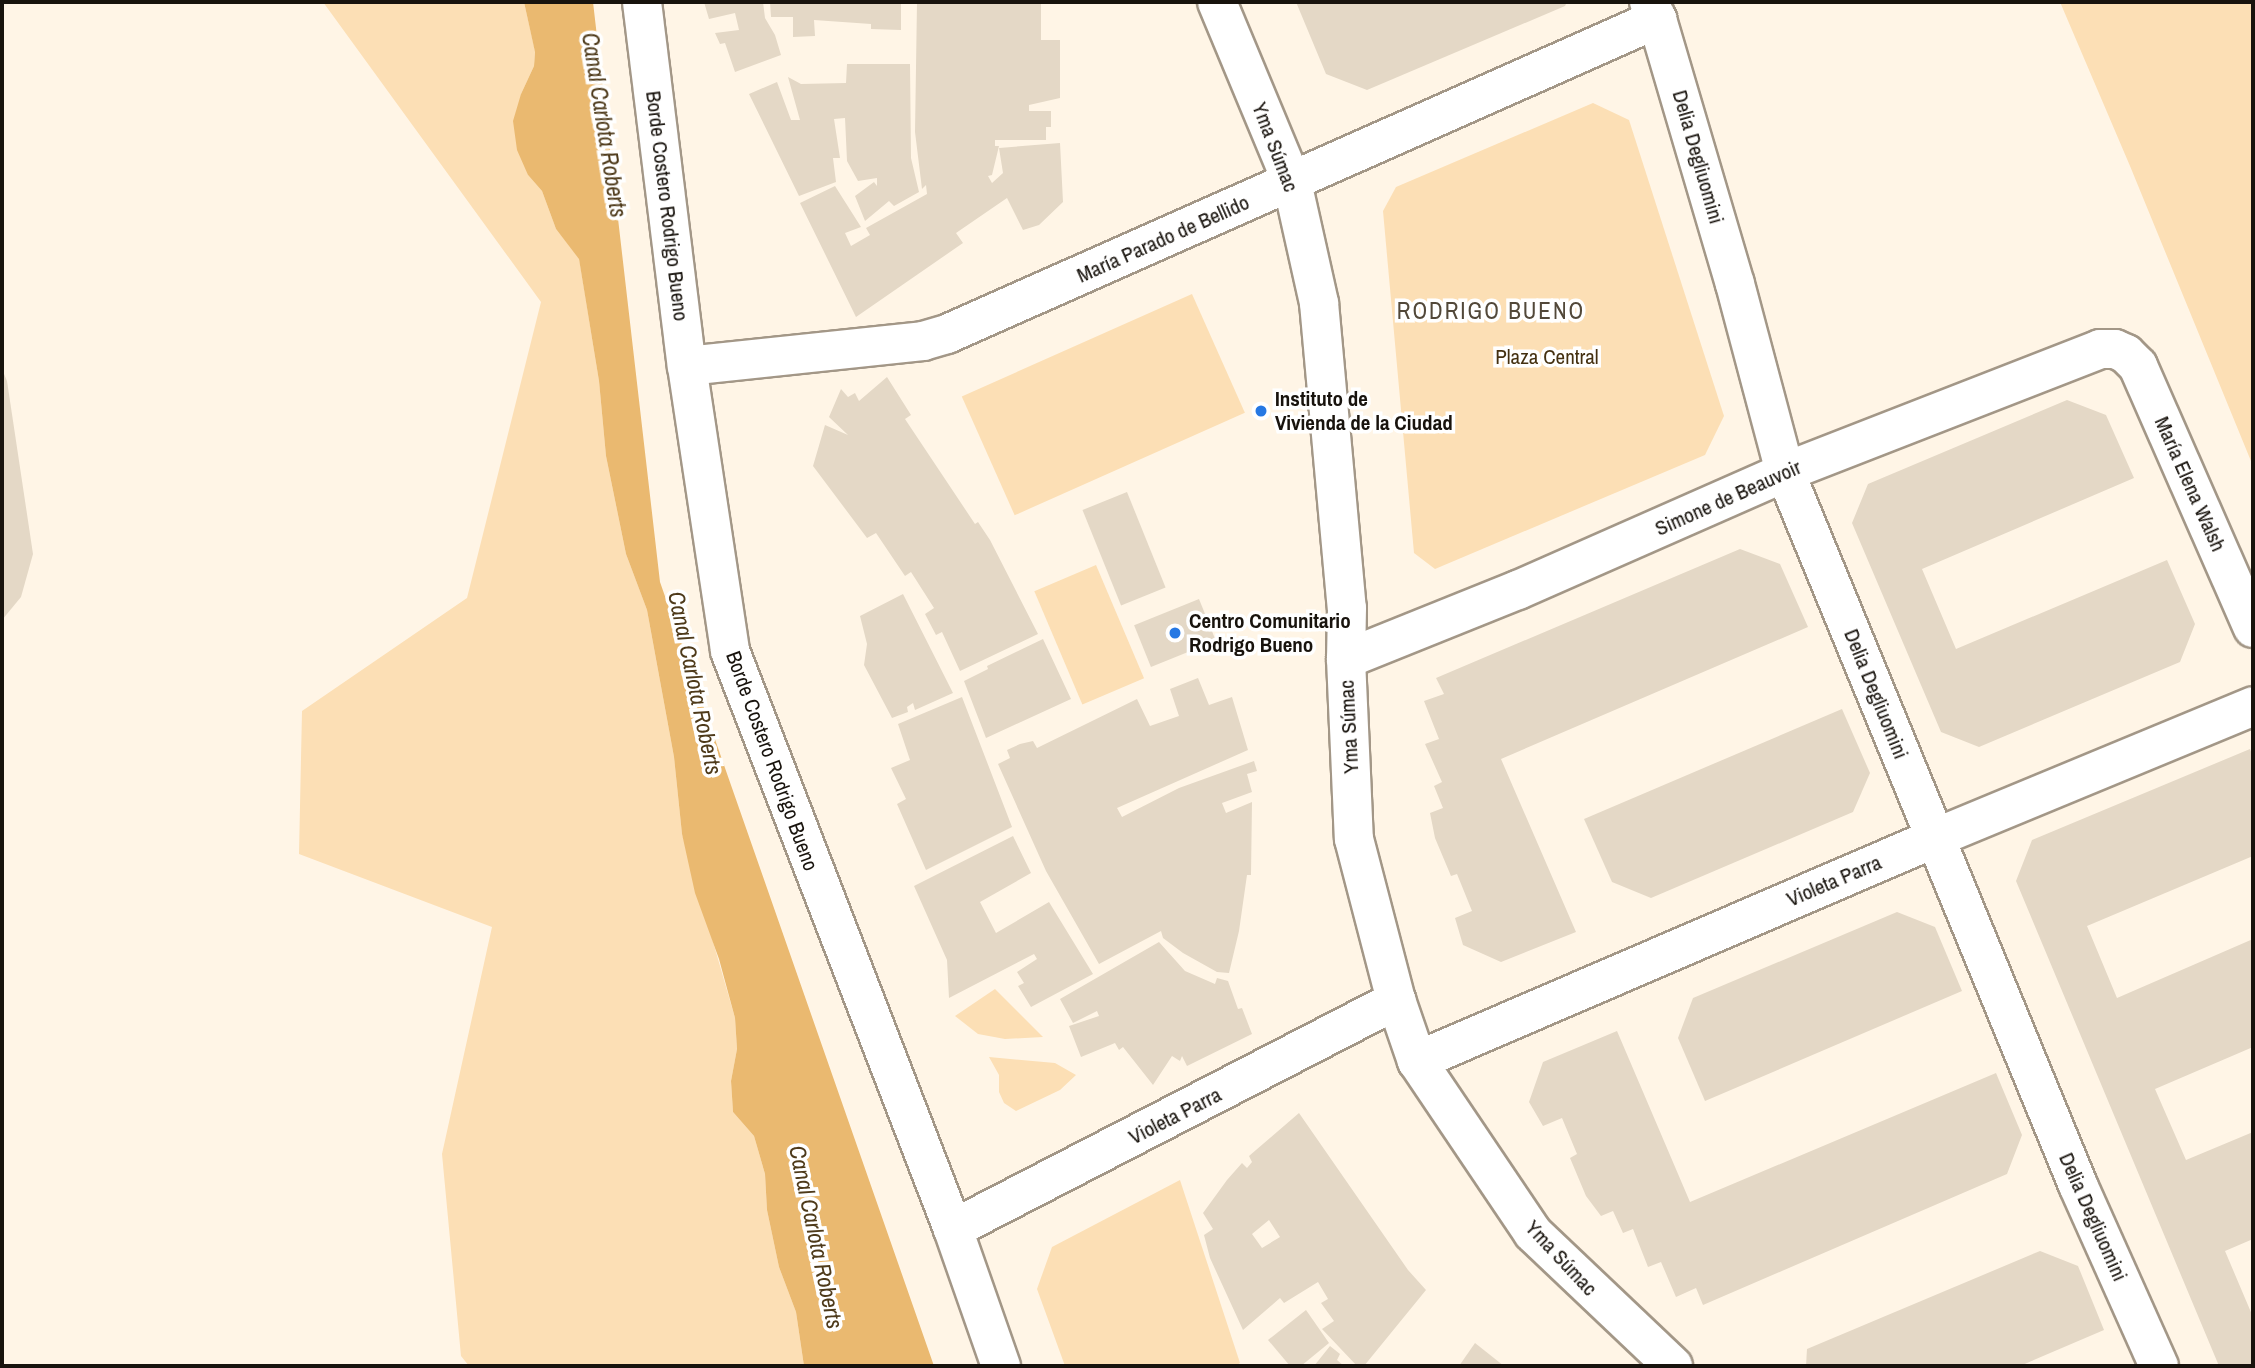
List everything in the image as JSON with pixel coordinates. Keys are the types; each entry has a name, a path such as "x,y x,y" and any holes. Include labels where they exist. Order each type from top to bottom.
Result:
{"street":[{"name":"Borde Costero Rodrigo Bueno","path":"642,2 687,366 730,651 748,705 953,1229 1001,1366"},
{"name":"Yma Súmac","path":"1217,2 1292,182 1319,303 1347,608 1346,659 1354,839 1396,1000 1416,1061 1533,1233 1673,1366"},
{"name":"María Parado de Bellido","path":"687,366 923,341 947,334 1292,182 1653,10"},
{"name":"Delia Degliuomini","path":"1653,10 1739,296 1785,472 2073,1172 2159,1366"},
{"name":"Simone de Beauvoir","path":"1346,659 1518,590 1785,472 2087,352 2115,349"},
{"name":"María Elena Walsh","path":"2115,349 2126,354 2138,366 2253,628"},
{"name":"Violeta Parra","path":"1416,1061 1935,838 2253,706"},
{"name":"Violeta Parra","path":"953,1229 1396,1000"}],"green space":[{"path":"323,2 524,2 535,51 534,66 521,94 528,175 542,191 556,229 579,258 599,381 606,456 626,554 647,610 674,757 682,834 735,1018 737,1049 731,1081 733,1112 754,1136 765,1174 767,1210 779,1267 796,1312 804,1366 469,1366 461,1356 442,1154 492,927 299,854 302,711 467,598 541,302"},
{"path":"2060,2 2253,2 2253,466 2130,166"},
{"name":"Plaza Central","path":"1593,103 1629,120 1724,416 1705,455 1435,569 1414,553 1383,211 1396,187"},
{"path":"1192,294 1245,413 1015,515 962,396"},
{"path":"1096,565 1144,678 1082,704 1034,591"},
{"path":"995,989 1043,1037 1005,1039 978,1034 955,1016"},
{"path":"989,1057 1055,1063 1076,1075 1060,1090 1016,1111 1004,1103 999,1092 999,1075"},
{"path":"1180,1180 1240,1363 1236,1366 1065,1366 1037,1289 1052,1247"}],"water":[{"name":"Canal Carlota Roberts","path":"524,2 593,2 660,582 934,1366 804,1366 796,1312 779,1267 767,1210 765,1174 754,1136 733,1112 731,1081 737,1049 735,1018 719,959 695,893 682,834 674,757 647,610 626,554 606,456 599,381 579,259 556,229 542,191 528,175 517,150 513,121 521,94 534,66 535,52"}],"building":[{"path":"704,2 763,2 765,18 775,35 781,55 735,72 725,43 720,44 715,33 739,30 735,13 709,19"},
{"path":"770,2 901,2 901,30 871,29 871,24 814,20 815,36 793,37 793,17 771,17"},
{"path":"917,2 1041,4 1041,40 1060,40 1060,98 1029,105 1029,111 1051,111 1051,127 1046,127 1046,140 995,140 995,146 999,146 992,175 988,176 992,183 1003,173 999,148 1060,143 1063,202 1039,225 1023,230 1007,198 956,233 963,243 856,317 800,203 835,186 861,227 845,233 851,246 870,235 866,228 927,194 926,185 922,189 915,132"},
{"path":"1296,2 1567,2 1565,6 1367,90 1326,74"},
{"path":"847,64 910,64 911,158 919,192 894,206 889,201 865,221 855,196 874,182 877,186 877,178 858,181 847,161 845,118 834,119 840,158 833,158 836,182 799,196 749,94 777,82 791,120 800,120 788,77 801,84 846,83"},
{"path":"2,369 7,381 33,554 21,597 2,620"},
{"path":"887,377 911,415 905,419 975,524 978,522 990,540 1038,634 960,671 942,632 936,635 925,614 934,608 911,572 905,576 876,533 867,538 813,466 825,425 848,435 829,417 841,389 848,397 855,393 859,401"},
{"path":"2067,400 2106,415 2134,478 1922,569 1956,649 2167,560 2195,624 2180,662 1979,747 1941,732 1852,523 1868,484"},
{"path":"1127,492 1166,587 1121,605 1082,510"},
{"path":"1740,549 1780,564 1808,627 1501,759 1576,932 1501,962 1463,945 1455,918 1472,911 1457,874 1451,876 1435,838 1430,813 1443,808 1434,786 1442,782 1425,744 1439,739 1424,701 1444,694 1436,678"},
{"path":"903,594 953,693 915,710 913,703 907,707 908,712 892,718 864,665 867,644 860,616"},
{"name":"Centro Comunitario Rodrigo Bueno","path":"1199,599 1216,641 1151,667 1134,625"},
{"path":"1043,639 1071,699 986,738 964,681 988,669 987,666"},
{"path":"1198,678 1209,705 1232,697 1248,750 1117,808 1122,817 1179,788 1254,761 1257,771 1247,774 1252,792 1222,803 1226,813 1252,802 1251,875 1247,875 1239,931 1229,973 1217,972 1183,953 1163,938 1161,931 1099,964 1046,871 998,764 1010,758 1007,750 1033,741 1037,748 1137,699 1150,726 1179,716 1170,689"},
{"path":"962,697 1012,827 926,870 897,804 906,799 891,768 910,760 898,724"},
{"path":"1842,709 1870,773 1853,812 1651,898 1612,882 1584,819"},
{"path":"2250,749 2253,757 2253,856 2087,926 2117,998 2253,939 2253,1047 2155,1089 2186,1160 2253,1132 2253,1239 2225,1251 2253,1317 2253,1366 2219,1366 2016,881 2032,840"},
{"path":"1013,836 1031,873 980,902 996,933 1049,902 1093,974 1031,1007 1018,986 1024,983 1017,972 1037,959 1034,954 949,998 947,960 914,886"},
{"path":"1897,912 1935,927 1962,991 1705,1101 1678,1038 1693,998"},
{"path":"1159,942 1185,971 1215,984 1217,978 1228,981 1238,1009 1242,1008 1252,1034 1187,1066 1182,1056 1180,1061 1172,1056 1153,1085 1123,1047 1119,1050 1115,1043 1081,1057 1069,1026 1099,1016 1097,1011 1073,1023 1060,999"},
{"path":"1617,1031 1690,1202 1996,1073 2022,1135 2007,1174 1703,1305 1696,1288 1676,1297 1661,1262 1648,1267 1633,1229 1623,1233 1613,1211 1601,1216 1586,1196 1570,1158 1577,1154 1562,1118 1543,1126 1529,1102 1543,1062"},
{"path":"1299,1113 1408,1270 1426,1290 1364,1366 1357,1366 1322,1329 1334,1321 1321,1303 1328,1299 1318,1282 1284,1303 1280,1298 1243,1330 1210,1258 1204,1235 1213,1229 1203,1213 1242,1163 1247,1168 1252,1162 1249,1156","holes":["1269,1220 1280,1237 1262,1248 1252,1234"]},
{"path":"2040,1251 2078,1266 2104,1330 2020,1366 1806,1366 1807,1349"},
{"path":"1306,1310 1329,1343 1301,1366 1290,1366 1268,1340"},
{"path":"1475,1343 1504,1366 1459,1366"},
{"path":"1330,1346 1340,1354 1337,1360 1344,1366 1314,1366"}],"place":[{"name":"Instituto de Vivienda de la Ciudad","path":"1261,411"},
{"name":"Centro Comunitario Rodrigo Bueno","path":"1175,633"}],"district":[{"name":"RODRIGO BUENO","path":"1491,311"}]}
